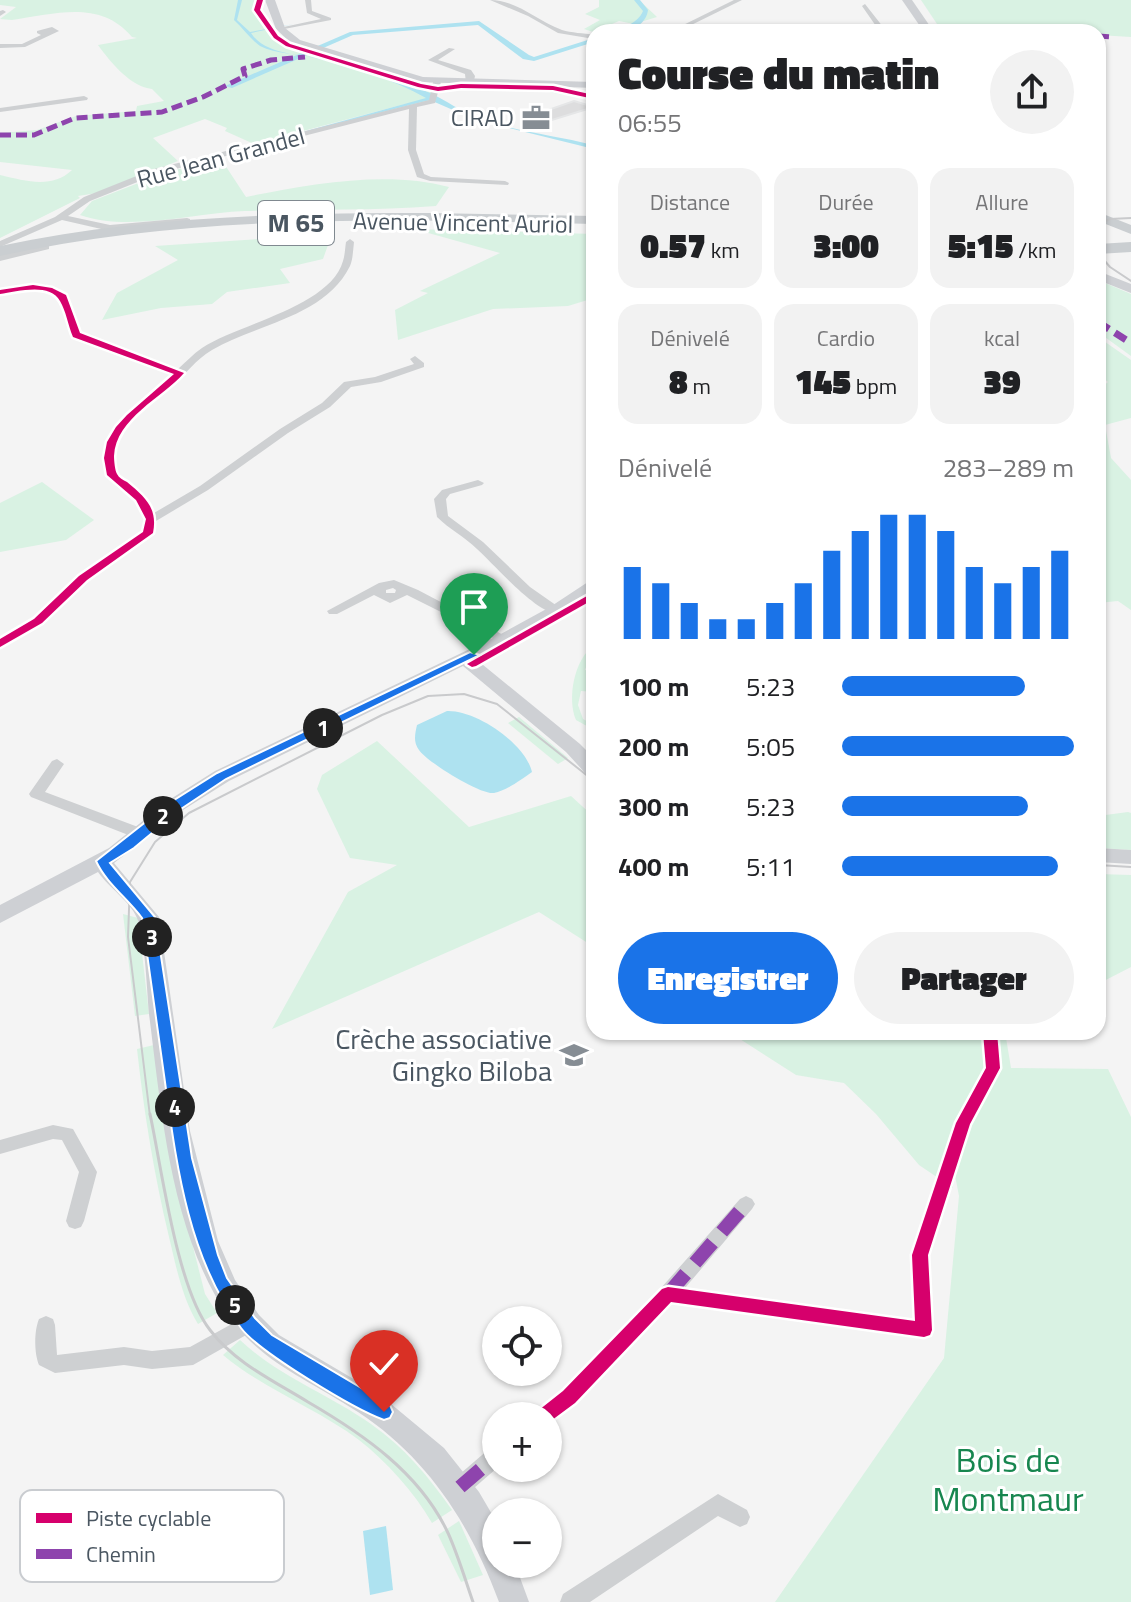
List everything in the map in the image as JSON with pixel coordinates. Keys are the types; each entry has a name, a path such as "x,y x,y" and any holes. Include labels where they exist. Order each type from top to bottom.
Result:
{"main road":[{"path":"270,0 281,29 301,44 408,77 435,92 470,83 586,87"},
{"path":"907,0 924,24"},
{"name":"Avenue Vincent Auriol","path":"0,255 64,239 162,225 410,216 586,221"},
{"path":"1106,219 1131,230"},
{"name":"Avenue Vincent Auriol","path":"0,255 156,231 333,221 586,221"},
{"path":"1106,240 1131,242"},
{"path":"1106,247 1131,242"},
{"path":"1106,278 1131,289"},
{"path":"0,915 103,861 176,805 222,776 505,639 556,611 586,589"},
{"path":"465,659 586,762"},
{"path":"1106,855 1131,857"},
{"path":"103,861 108,873 132,895 148,917 184,1158 209,1255 220,1282 248,1324 265,1341 384,1412 438,1460 482,1521"},
{"path":"505,1578 514,1602"}],"street":[{"path":"281,29 329,19 309,12 308,0"},
{"path":"493,0 530,15 560,32 586,36"},
{"path":"689,24 739,0"},
{"path":"865,6 878,24"},
{"path":"0,46 23,46 46,35"},
{"path":"451,49 432,60 468,72 470,83"},
{"name":"Rue Jean Grandel","path":"0,244 61,217 87,199 157,171 257,148 413,105 435,92"},
{"path":"0,110 84,98"},
{"path":"413,105 412,150 420,175 430,179 505,183"},
{"name":"Avenue Vincent Auriol","path":"61,217 110,228 157,222 287,219"},
{"path":"0,644 38,621 91,572 142,539 150,529 151,519 140,498 112,475 110,451 118,429 135,410 208,348 323,294 347,263 350,242"},
{"path":"0,292 39,288 59,293 76,335 180,373"},
{"path":"151,519 216,483 287,429 335,402 348,384 377,380 420,365 415,359"},
{"path":"478,483 446,492 440,499 443,517 479,544 526,590 556,611"},
{"path":"333,611 383,586 397,585 505,639"},
{"path":"57,764 38,786 36,794 141,834"},
{"path":"668,1294 924,1330 920,1255 963,1123 993,1068 991,1040"},
{"path":"0,1147 53,1132 67,1134 88,1172 75,1221"},
{"path":"562,1403 668,1294 746,1204"},
{"path":"46,1325 46,1359 55,1364 124,1356 152,1360 193,1356 248,1324"},
{"path":"460,1487 482,1468"},
{"path":"571,1602 718,1504 740,1517"}],"green space":[{"path":"0,0 266,0 257,2 255,12 272,37 291,48 352,60 433,90 430,101 405,104 254,144 205,119 153,138 178,161 97,193 78,196 80,198 0,238 0,175 47,182 72,170 0,162 0,133 37,130 76,116 136,111 137,106 164,101 152,89 137,84 122,73 98,45 137,38 120,25 107,18 78,12 0,19 16,7 0,5"},
{"path":"599,0 639,0 657,17 634,24 619,21 593,24 600,20 585,14 599,7"},
{"path":"921,0 1131,0 1131,37 1106,35 1106,24 937,24"},
{"path":"439,86 550,86 572,93 564,95 534,89 449,89 437,92"},
{"path":"221,159 246,197 321,184 374,179 425,182 449,187 436,206 226,212 140,222 99,220 80,215 92,201 167,172"},
{"path":"414,229 586,234 586,300 568,306 493,309 398,340 395,310 428,293 420,291 500,253"},
{"path":"332,234 323,259 280,269 290,283 227,292 212,304 161,308 102,320 117,293 178,260 155,246"},
{"path":"1106,283 1131,294 1131,356 1106,338"},
{"path":"1106,343 1131,360 1131,418 1106,425 1106,384"},
{"path":"1106,430 1111,458 1131,480 1131,610 1118,601 1106,602"},
{"path":"42,482 94,520 66,540 0,552 0,503"},
{"path":"586,653 586,691 581,691 578,705 586,726 576,720 572,701 574,680"},
{"path":"519,717 568,758 558,764 508,723"},
{"path":"377,741 469,827 571,796 586,810 586,942 539,912 272,1029 348,892 397,865 350,858 317,789 322,775"},
{"path":"1131,813 1131,850 1106,848 1106,815"},
{"path":"1106,874 1131,875 1131,967 1106,980"},
{"path":"123,914 138,918 149,1014 135,1016"},
{"name":"Bois de Montmaur","path":"741,1040 1006,1040 1011,1068 1108,1069 1131,1117 1131,1602 775,1602 944,1358 959,1196 953,1165 953,1188 919,1165 876,1114 844,1083 796,1075"},
{"path":"154,1045 191,1239 205,1294 217,1313 198,1324 177,1270 146,1120 137,1049"},
{"path":"240,1340 270,1364 355,1413 383,1433 415,1463 452,1510 432,1523 399,1478 359,1440 256,1379 223,1355"},
{"path":"459,1521 482,1575 461,1582 438,1535"}],"water":[{"path":"238,0 242,0 237,20 250,32 294,24 251,33 266,46 292,54 266,49 253,40 234,20"},
{"path":"310,57 343,63 393,78 493,123 586,144 586,147 476,120 430,100 259,144 426,98 400,85"},
{"path":"447,711 472,716 498,730 520,750 532,772 494,793 466,783 432,762 416,744 417,725"},
{"path":"386,1526 393,1590 370,1595 363,1531"}],"building":[{"path":"574,101 586,105 586,109 539,124 525,118"}],"waterway":[{"path":"636,24 642,20 646,11 637,0"},
{"path":"229,86 352,33 479,23 526,57 534,59 586,43"}],"tram line":[{"path":"1106,221 1131,218"},
{"path":"1106,262 1131,281"},
{"path":"150,1116 128,937 130,882 155,842 189,813 382,715 428,696 464,694 497,704 586,775"},
{"path":"1106,865 1131,867"},
{"path":"150,1114 180,1258 198,1311 210,1330 243,1362 329,1414 369,1442 406,1474 436,1511 448,1533 473,1602"}],"marked path":[{"path":"1106,37 1112,37"},
{"path":"0,135 34,135 75,118 162,112 203,97 245,76 243,69 271,60 305,57"},
{"path":"1106,327 1131,343"},
{"path":"668,1294 746,1204"},
{"path":"460,1487 482,1468"}],"cycle path":[{"path":"260,0 257,10 276,37 288,45 420,86 438,89 461,86 553,88 586,95"},
{"path":"0,292 33,288 57,292 63,297 76,335 180,373 130,416 112,442 109,458 112,475 140,498 151,519 148,533 83,578 38,621 0,644"},
{"path":"472,664 586,600"},
{"path":"562,1403 668,1294 924,1330 920,1255 963,1123 993,1068 991,1040"}],"place":[{"name":"CIRAD","path":"536,118"},
{"name":"Crèche associative Gingko Biloba","path":"574,1055"}],"route":[{"path":"384,1412 265,1341 248,1324 220,1282 209,1255 184,1158 148,917 132,895 108,873 103,861 130,844 176,805 222,776 474,655"}]}
